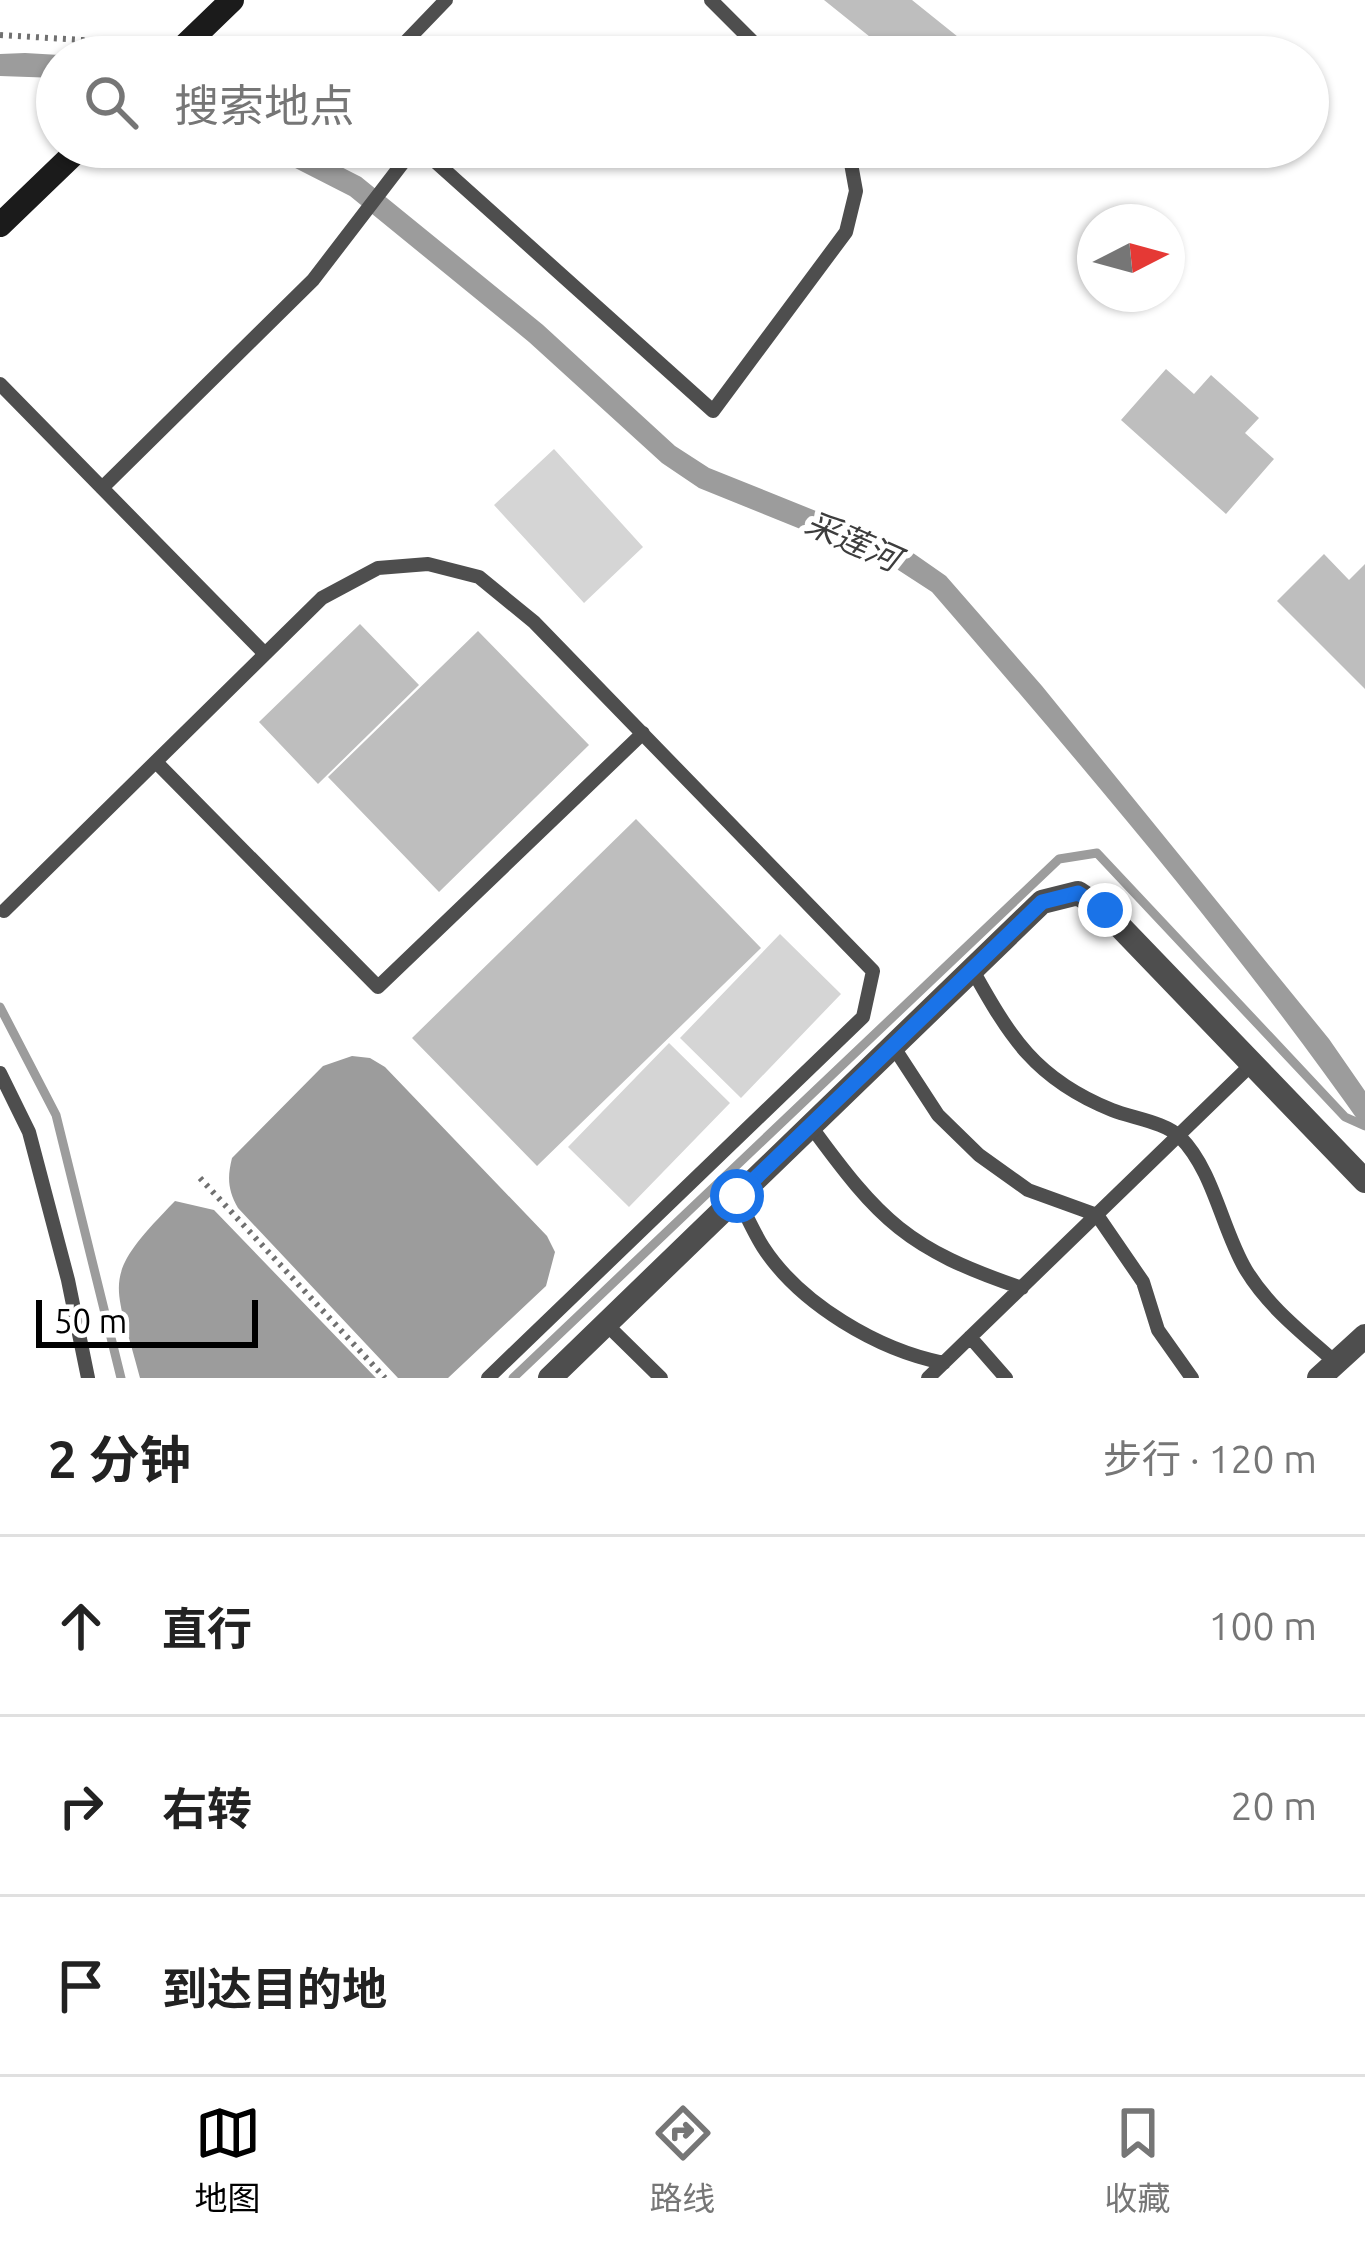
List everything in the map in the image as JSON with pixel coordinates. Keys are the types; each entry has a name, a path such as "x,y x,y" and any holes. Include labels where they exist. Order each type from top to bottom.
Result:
{"street":[{"path":"195,36 232,0"},
{"path":"0,226 59,168"},
{"path":"550,1378 1042,902 1078,893 1105,910 1365,1181"},
{"path":"1328,1370 1362,1346"}],"lane":[{"path":"411,36 446,0"},
{"path":"711,0 746,36"},
{"path":"102,488 313,280 399,168"},
{"path":"441,168 713,411 846,232 856,191 852,168"},
{"path":"0,384 265,655"},
{"path":"4,911 322,598 378,568 428,564 479,577 534,622 873,971 863,1017 488,1378"},
{"path":"156,761 377,987 643,733"},
{"path":"972,969 1009,1035 1043,1070 1082,1097 1179,1135 1198,1165 1244,1267 1328,1370"},
{"path":"893,1046 938,1114 979,1155 1028,1190 1097,1215 1143,1282 1158,1330 1192,1378"},
{"path":"928,1378 1252,1064"},
{"path":"0,1072 28,1132 68,1280 88,1378"},
{"path":"810,1125 883,1218 923,1249 1022,1288"},
{"path":"737,1196 764,1249 834,1316 913,1357 944,1363"},
{"path":"606,1324 661,1378"},
{"path":"970,1337 1006,1378"}],"path":[{"path":"0,35 36,37"},
{"path":"200,1178 385,1378"}],"shaded area":[{"path":"554,449 643,547 584,603 494,505"},
{"path":"780,934 841,994 741,1098 680,1038"},
{"path":"669,1043 730,1103 629,1207 568,1147"}],"water":[{"path":"0,54 36,54 36,77 0,76"},
{"name":"采莲河","path":"295,168 343,168 361,177 543,325 675,446 709,468 903,546 946,576 1042,686 1329,1039 1365,1091 1365,1130 1210,923 932,592 892,566 699,488 662,463 529,342 350,196"},
{"path":"352,1056 370,1058 385,1067 547,1236 555,1252 546,1286 448,1378 398,1378 238,1208 230,1190 232,1158 323,1066"},
{"path":"175,1201 214,1210 376,1378 140,1378 119,1281 134,1248"}],"building":[{"path":"824,0 912,0 957,36 869,36"},
{"path":"1166,369 1194,394 1211,375 1259,418 1245,433 1274,459 1226,514 1121,420"},
{"path":"1324,554 1349,580 1365,564 1365,689 1277,601"},
{"path":"360,624 419,685 318,784 259,722"},
{"path":"478,631 589,745 439,892 328,777"},
{"path":"636,819 761,948 537,1166 412,1038"}],"waterway":[{"path":"513,1378 1059,859 1097,853 1345,1117 1365,1126"},
{"path":"0,1007 56,1115 121,1378"}],"route":[{"path":"737,1196 1042,902 1078,893 1105,910"}]}
